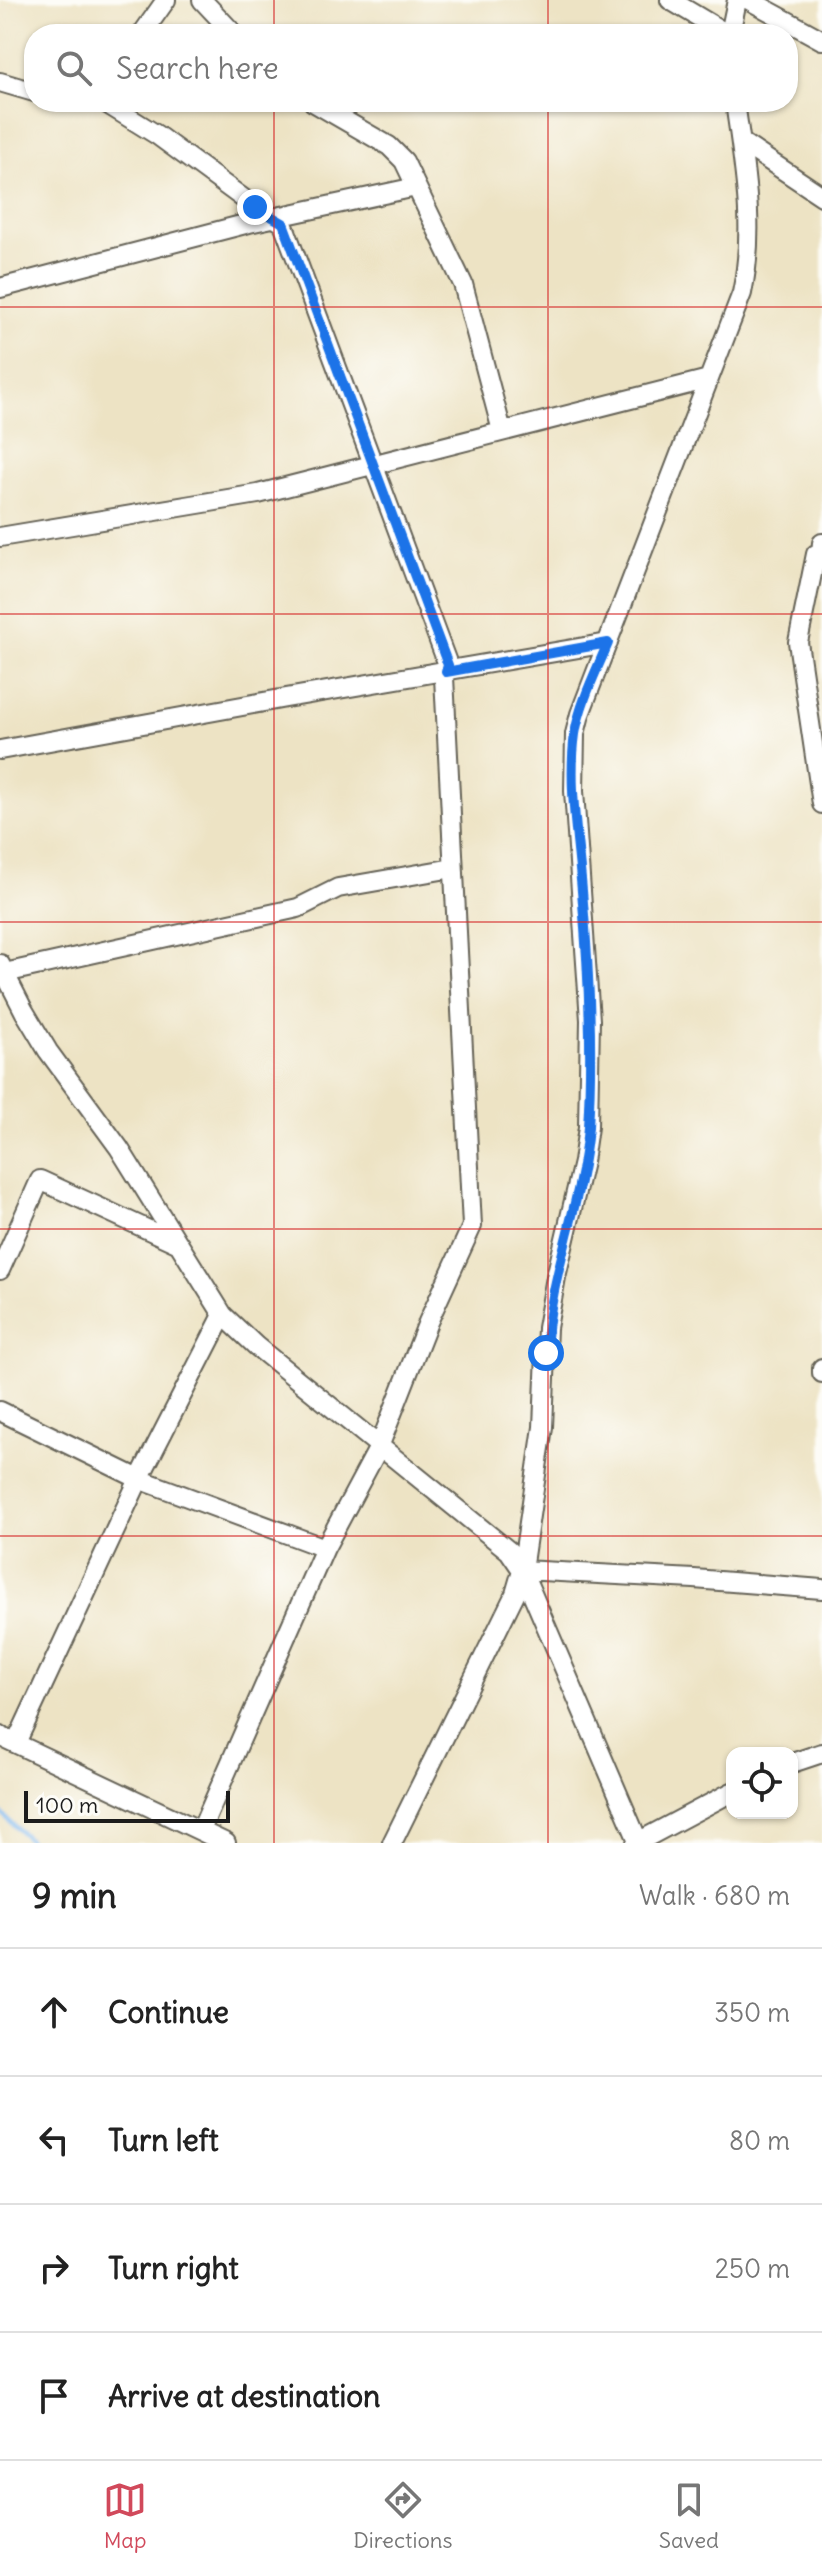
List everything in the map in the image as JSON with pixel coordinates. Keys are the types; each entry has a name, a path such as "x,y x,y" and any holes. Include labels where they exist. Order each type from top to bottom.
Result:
{"street":[{"path":"149,24 166,0"},
{"path":"202,0 225,24"},
{"path":"670,0 711,24"},
{"path":"731,24 737,0"},
{"path":"749,0 793,24"},
{"path":"798,27 822,40"},
{"path":"0,82 24,89"},
{"path":"120,112 157,135 255,207 283,223 448,665 453,868 472,1226 428,1322 379,1447 325,1548 201,1830"},
{"path":"330,112 389,146 404,161 463,284 502,431"},
{"path":"392,1843 515,1594 522,1570 543,1427 547,1328 588,1127 590,1020 575,734 580,714 742,293 747,268 750,206 736,112"},
{"path":"741,142 822,196"},
{"path":"0,288 249,223 416,187"},
{"path":"0,537 258,494 709,379"},
{"path":"822,543 822,552 816,554 809,579 798,642 822,804"},
{"path":"0,750 608,643"},
{"path":"453,868 348,886 298,908 1,970 48,1051 119,1148 223,1315 256,1346 509,1551 522,1570 637,1842 726,1795"},
{"path":"0,1270 40,1180 179,1244"},
{"path":"223,1315 8,1739 226,1843"},
{"path":"0,1411 139,1479 325,1548"},
{"path":"522,1570 822,1589"},
{"path":"798,1761 822,1753"}],"waterway":[{"path":"0,1812 32,1843"}],"route":[{"path":"255,207 283,223 448,665 446,672 608,643 575,734 574,791 590,1020 588,1127 583,1162 556,1277 546,1353"}]}
